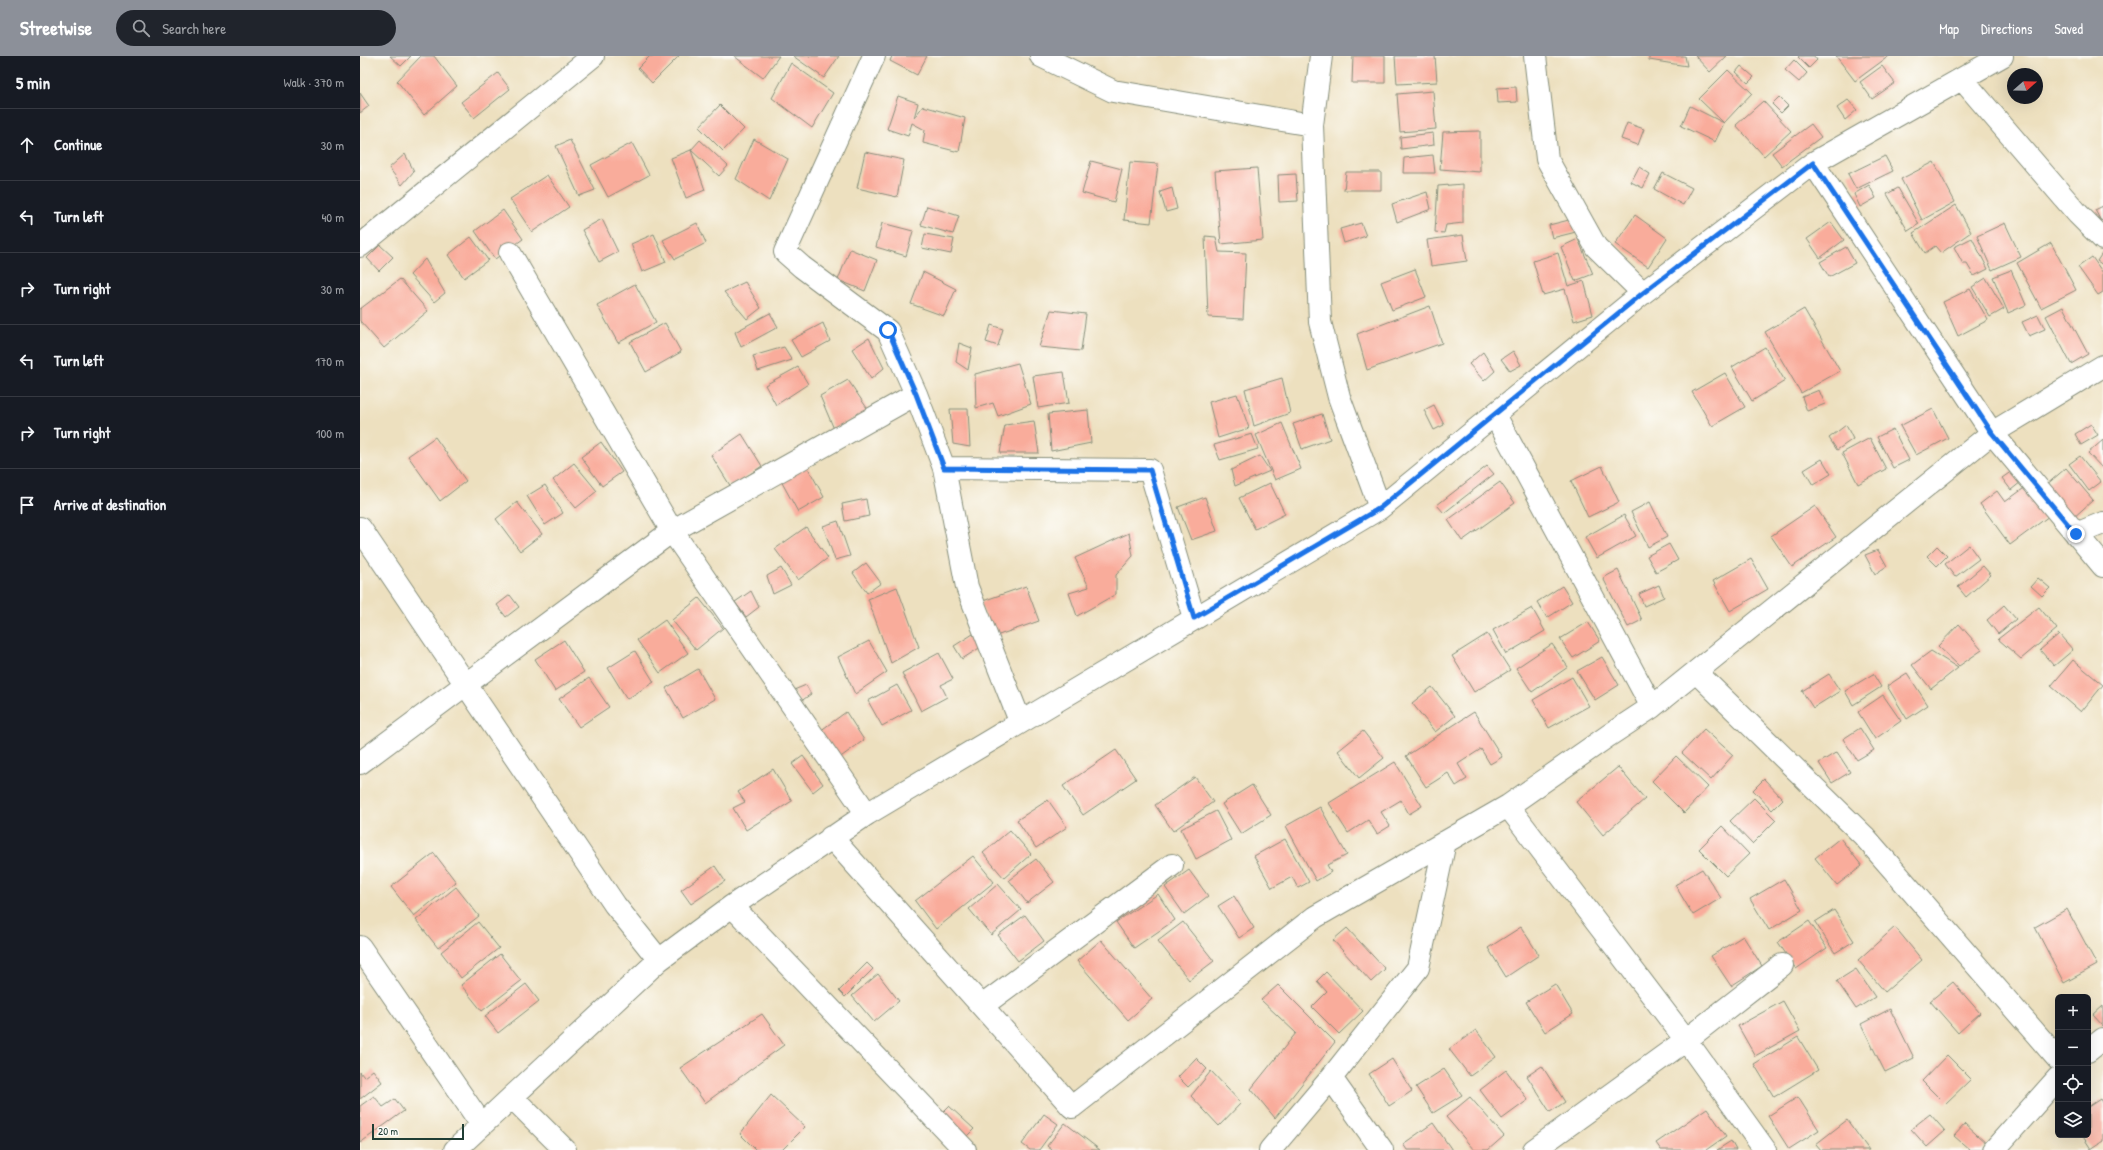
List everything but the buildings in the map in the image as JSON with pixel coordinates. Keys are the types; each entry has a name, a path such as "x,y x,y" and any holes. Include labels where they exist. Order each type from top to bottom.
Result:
{"street":[{"path":"360,246 593,56"},
{"path":"874,56 786,252 802,267 888,330 916,394 944,468 967,587 1020,721"},
{"path":"1041,56 1113,91 1312,125"},
{"path":"1320,56 1312,125 1320,322 1339,396 1380,508"},
{"path":"1535,56 1547,159 1596,246 1643,293"},
{"path":"455,1150 659,960 732,906 831,837 867,814 1020,721 1380,508 1495,416 1643,293 1813,163 1963,80 2002,56"},
{"path":"1963,80 2078,214 2103,239"},
{"path":"1813,163 1992,433 2103,566"},
{"path":"510,253 672,531 867,814"},
{"path":"831,837 1072,1107 1315,917 1508,806 1652,707 1992,433 2103,366"},
{"path":"360,763 672,531 916,394"},
{"path":"1495,416 1652,707"},
{"path":"944,468 1150,470 1194,618"},
{"path":"2076,534 2103,523"},
{"path":"360,528 615,905 659,960"},
{"path":"1696,672 1864,836 2055,1056"},
{"path":"1508,806 1686,1040 1765,1150"},
{"path":"1270,1150 1331,1078 1418,968 1445,842"},
{"path":"982,1006 1172,865"},
{"path":"732,906 965,1150"},
{"path":"360,947 482,1125"},
{"path":"1534,1150 1686,1040 1782,965"},
{"path":"1331,1078 1382,1150"},
{"path":"1994,1150 2055,1081"},
{"path":"512,1098 565,1150"}],"route":[{"path":"888,330 916,394 944,468 1150,470 1194,618 1380,508 1495,416 1643,293 1813,163 1992,433 2076,534"}]}
